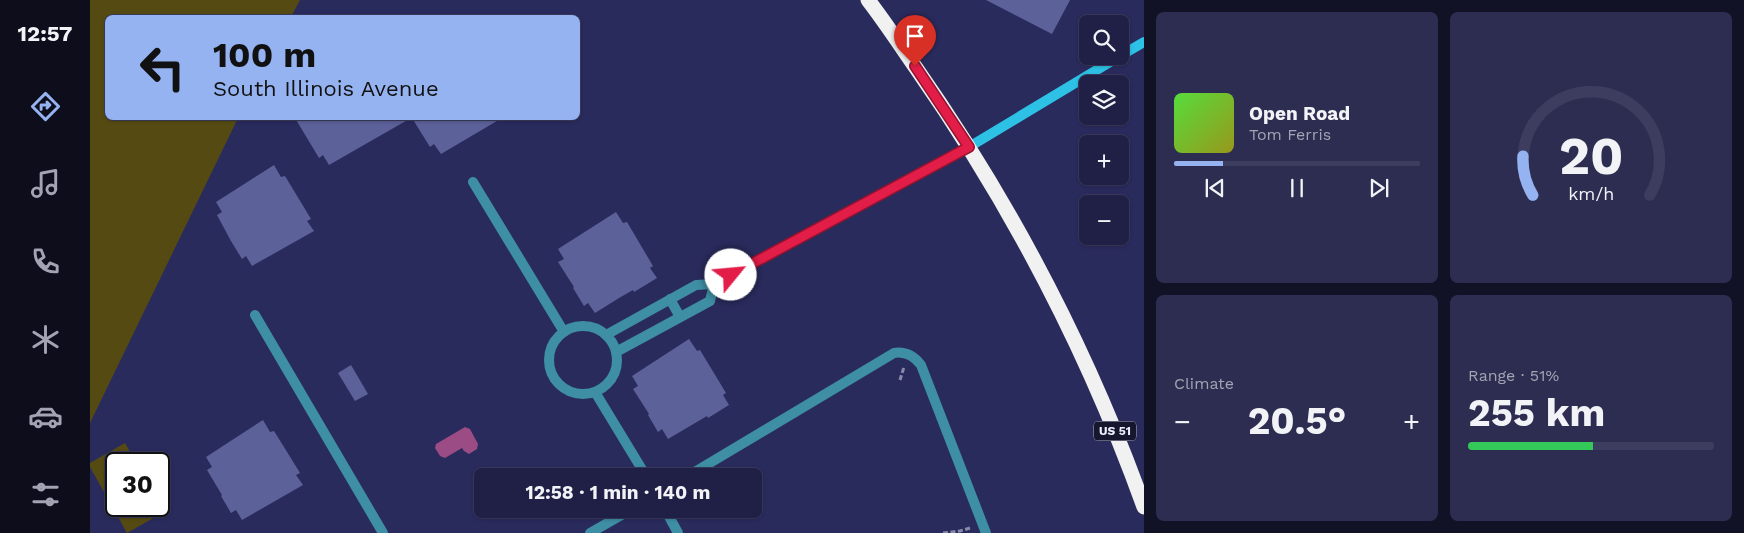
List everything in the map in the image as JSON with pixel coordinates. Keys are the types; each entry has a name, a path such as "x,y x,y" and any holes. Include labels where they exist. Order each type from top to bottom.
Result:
{"highway":[{"name":"US 51","path":"868,0 946,111 1015,223 1061,311 1108,414 1144,507"}],"street":[{"path":"1129,51 1144,42"},
{"path":"606,335 696,285 714,284 969,147 1105,65"},
{"path":"473,182 564,332"},
{"path":"616,352 710,301 714,284"},
{"path":"670,299 680,317"},
{"path":"255,314 383,533"},
{"path":"584,326 596,328 606,335 613,344 617,364 614,376 606,385 595,392 584,395 572,393 554,379 549,367 549,356 552,344 560,335 572,327 584,326"},
{"path":"701,468 894,353 901,352 908,354 922,365 986,533"},
{"path":"595,392 641,468"},
{"path":"590,533 616,518"},
{"path":"670,518 678,533"}],"path":[{"path":"943,533 960,531"}],"shaded area":[{"path":"90,0 300,0 292,15 105,15 105,120 237,120 90,423"},
{"path":"465,427 470,429 478,444 477,449 469,454 462,448 445,458 440,456 435,448 436,444"},
{"path":"125,443 130,452 109,452"},
{"path":"105,454 105,494 90,467 90,463"},
{"path":"118,517 155,517 127,533"}],"building":[{"path":"986,0 1070,0 1052,34"},
{"path":"296,120 408,120 329,165 323,155 319,158"},
{"path":"413,120 499,120 441,154 434,144 430,147"},
{"path":"274,165 281,177 285,176 311,219 307,221 314,231 252,266 246,256 242,259 231,241 217,215 222,212 216,202"},
{"path":"616,212 623,223 627,222 653,266 650,268 657,278 595,313 588,303 584,306 573,288 558,262 564,259 558,249"},
{"path":"689,339 697,351 700,350 726,393 723,395 729,405 668,439 662,429 658,432 633,389 638,386 632,376"},
{"path":"351,365 368,394 355,401 338,373"},
{"path":"263,420 270,432 274,431 300,473 296,475 303,485 242,520 236,510 231,513 221,496 207,470 212,467 206,457"}],"route":[{"path":"731,275 969,147 915,66"}]}
